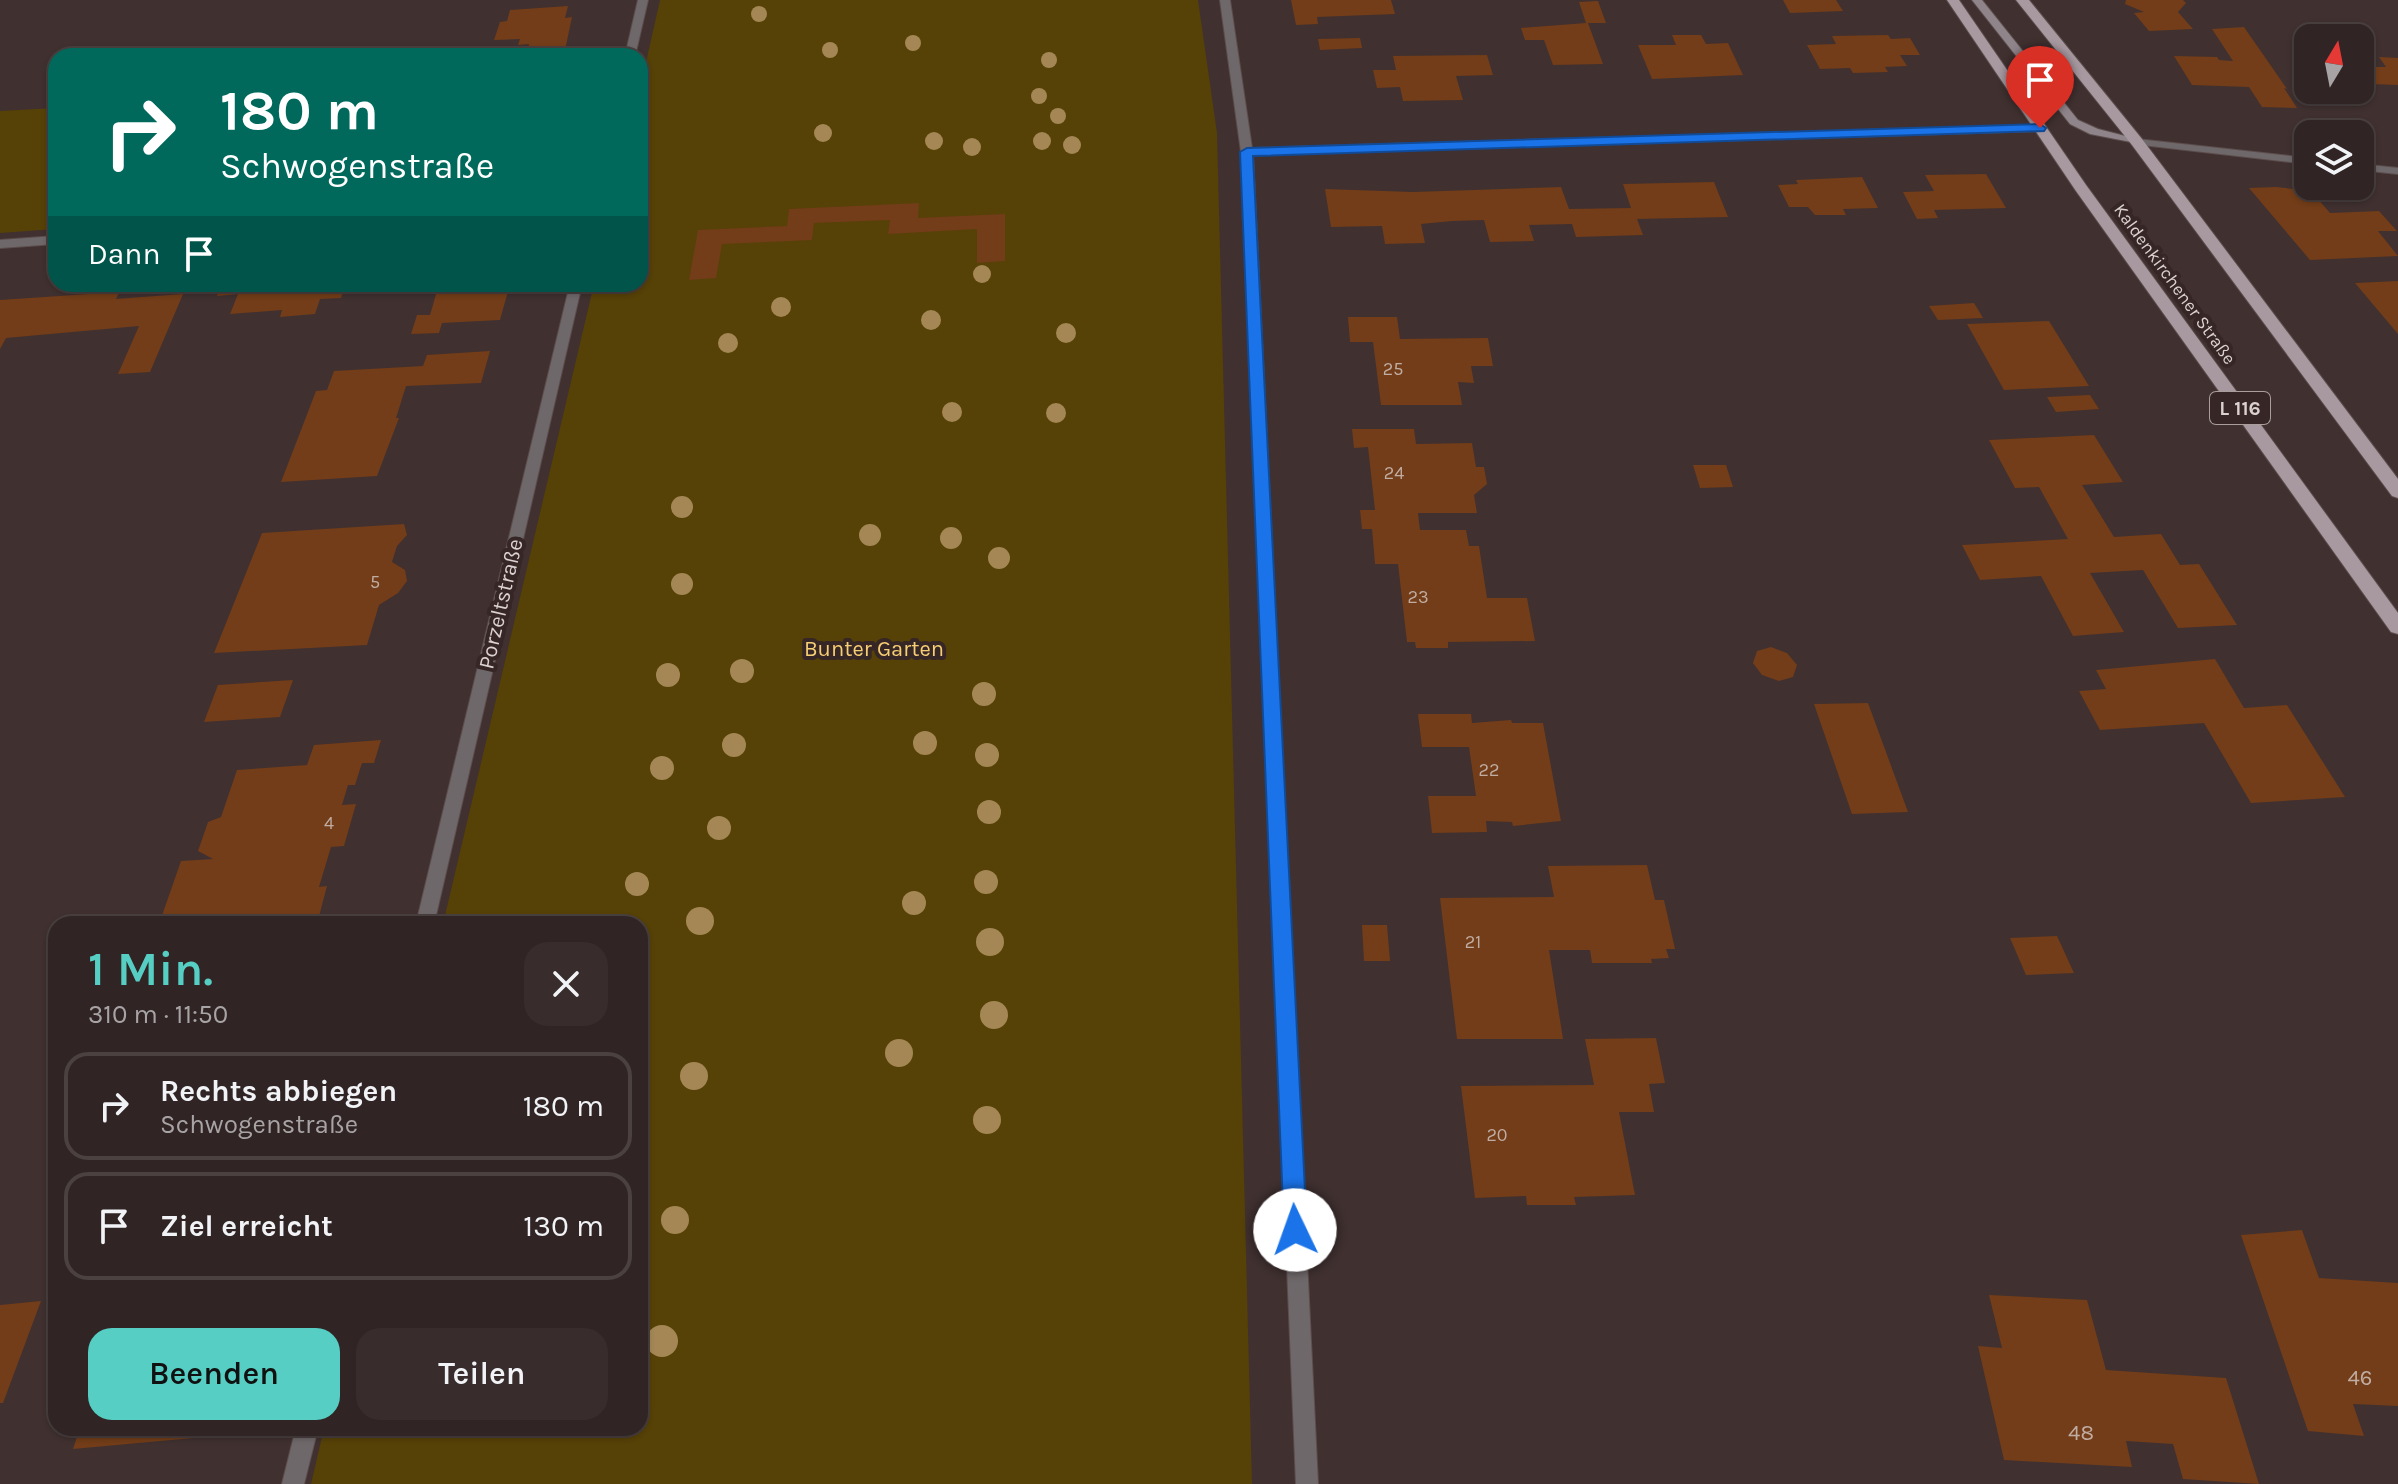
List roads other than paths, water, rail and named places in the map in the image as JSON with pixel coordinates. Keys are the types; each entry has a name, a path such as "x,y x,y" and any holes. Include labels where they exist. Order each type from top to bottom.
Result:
{"main road":[{"name":"Kaldenkirchener Straße","path":"1953,0 2040,128 2398,627"},
{"path":"1977,0 2074,122 2094,132 2137,142"},
{"path":"2022,0 2137,142 2398,492"}],"street":[{"path":"632,48 643,0"},
{"path":"1225,0 1247,152 1307,1484"},
{"path":"1247,152 2040,128"},
{"path":"2137,142 2294,159"},
{"path":"2374,168 2398,171"},
{"path":"0,244 48,241"},
{"name":"Porzeltstraße","path":"427,916 574,292"},
{"path":"293,1484 305,1436"}],"park label":[{"name":"Bunter Garten","path":"874,649"}]}
